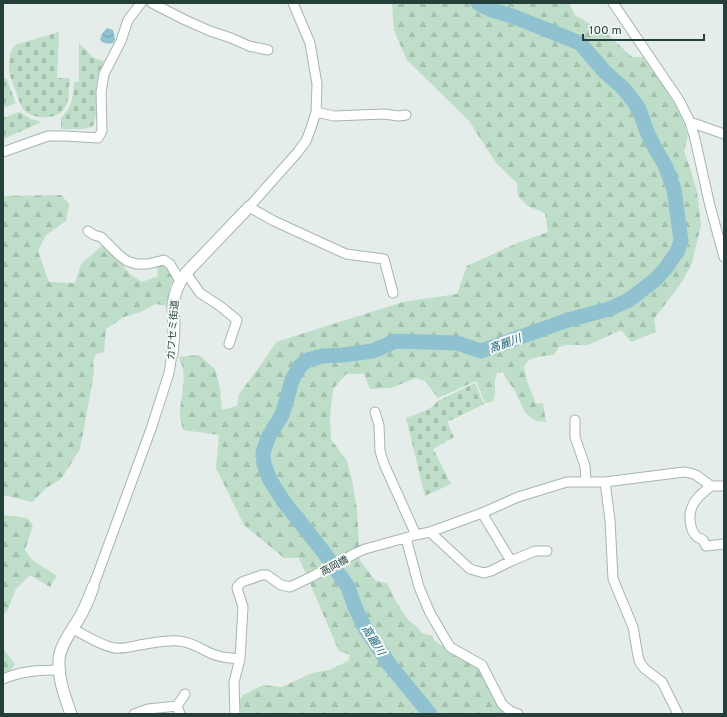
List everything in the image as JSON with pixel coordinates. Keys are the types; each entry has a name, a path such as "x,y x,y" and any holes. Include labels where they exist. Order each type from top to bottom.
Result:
{"street":[{"path":"3,152 48,136 98,138 102,131 101,92 104,74 121,41 128,20 141,3"},
{"path":"152,3 210,31 249,46 268,50"},
{"name":"カワセミ街道","path":"71,714 61,682 58,659 63,646 89,599 151,429 169,373 174,338 173,308 177,289 183,277 300,150 306,141 316,112 317,84 310,43 293,3"},
{"path":"613,3 679,100 690,122 724,257"},
{"path":"316,112 334,116 384,114 399,116 406,115"},
{"path":"690,122 724,134"},
{"path":"249,207 274,221 346,254 384,259 393,293"},
{"path":"88,231 101,237 118,255 127,261 136,264 148,264 164,260 170,264 200,293 220,306 237,320 229,344"},
{"path":"375,412 379,425 380,451 384,464 416,535"},
{"path":"575,420 575,437 585,466 586,481"},
{"name":"高岡橋","path":"240,659 243,606 237,588 242,582 262,575 267,575 281,585 290,587 356,553 430,532 482,513 518,497 567,482 605,482 684,472 696,475 711,486"},
{"path":"605,482 610,520 612,579 633,627 640,663 645,669 662,682 678,714"},
{"path":"724,486 711,486 696,499 690,516 694,534 703,540 706,546 724,544"},
{"path":"482,513 511,561"},
{"path":"430,532 470,569 484,573 535,551 546,551"},
{"path":"406,538 418,587 430,613 450,646 482,665 502,704 510,711 518,714"},
{"path":"73,629 114,648 124,648 163,641 179,641 198,646 211,654 226,658 240,659 234,682 235,714"},
{"path":"3,679 22,673 39,670 59,670"},
{"path":"134,714 148,709 178,710 185,694"}],"green space":[{"path":"392,3 569,3 575,15 607,34 632,57 643,57 681,115 688,136 684,151 697,192 701,225 692,263 682,282 654,319 656,332 631,342 621,330 588,345 566,345 559,347 554,355 530,359 524,366 527,381 536,404 543,403 546,422 536,421 525,413 514,389 503,372 497,373 493,401 485,403 476,381 438,398 425,381 416,378 391,388 370,389 364,374 346,374 333,389 330,416 331,439 347,461 352,480 357,510 360,561 376,581 387,583 395,600 408,620 422,633 432,636 440,645 449,648 481,665 500,705 506,714 241,714 239,701 243,695 263,685 282,687 312,673 329,670 348,661 350,655 339,651 299,558 284,558 244,525 216,468 219,435 183,430 180,410 184,378 178,357 199,355 215,369 220,388 222,410 237,406 239,394 276,342 403,302 457,294 467,266 517,243 548,232 545,213 528,206 518,196 517,183 496,163 469,121 407,60 394,31"},
{"path":"59,32 57,78 70,78 67,103 64,109 55,116 36,116 25,111 20,104 9,72 11,53 13,47 18,44"},
{"path":"79,43 94,58 104,61 98,73 95,121 93,126 84,129 61,129 61,118 68,109 73,97 74,82 79,82"},
{"path":"6,78 16,103 3,108 3,79"},
{"path":"19,112 31,119 42,122 3,139 3,118"},
{"path":"61,195 69,204 66,221 46,235 38,251 49,282 75,283 81,264 104,244 130,274 142,282 158,276 157,266 163,262 175,277 170,287 167,306 156,304 143,311 124,317 106,329 104,352 96,354 93,362 94,373 80,449 61,479 46,488 32,502 3,495 3,196"},
{"path":"475,383 484,404 447,422 454,437 433,449 451,484 425,496 406,418 427,410 438,401"},
{"path":"3,515 27,518 33,525 25,550 31,559 57,576 50,587 30,575 16,589 7,611 3,615"},
{"path":"3,649 15,664 7,675 3,676"}],"water":[{"path":"107,28 113,30 115,39 113,43 109,44 100,40 102,34"}],"waterway":[{"name":"高麗川","path":"430,714 389,664 365,628 354,605 348,587 325,554 284,502 270,480 264,464 263,452 269,436 282,415 292,380 300,366 308,360 322,356 373,351 396,341 457,343 481,351 568,320 609,309 629,300 655,280 677,252 681,241 674,189 665,165 647,132 640,112 624,89 604,71 580,43 512,16 489,9 478,3"}]}
